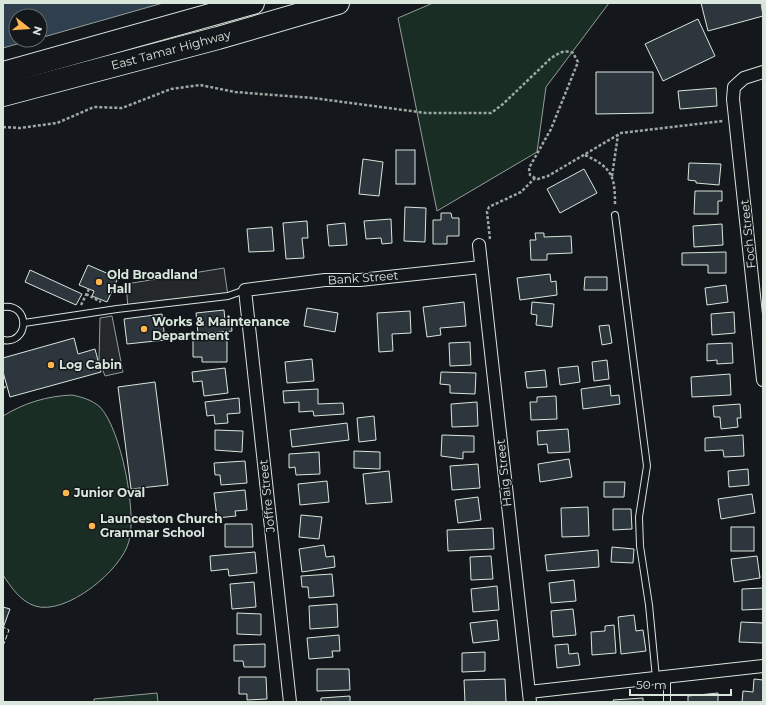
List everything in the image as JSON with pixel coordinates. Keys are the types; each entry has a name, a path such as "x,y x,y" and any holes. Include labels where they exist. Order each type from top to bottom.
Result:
{"highway":[{"name":"East Tamar Highway","path":"3,73 253,3"},
{"name":"East Tamar Highway","path":"3,95 218,38 338,3"}],"street":[{"name":"Foch Street","path":"763,72 744,78 734,87 733,99 758,294 763,380"},
{"name":"Haig Street","path":"485,244 481,267 529,697"},
{"name":"Bank Street","path":"245,290 325,280 360,280 481,267"},
{"name":"Joffre Street","path":"245,290 290,702"},
{"path":"529,697 661,677 763,666"}],"lane":[{"path":"615,215 647,466 639,517 640,546 661,677 667,702"},
{"path":"24,324 77,315 228,296 245,290"},
{"path":"3,307 12,307 17,310 23,318 24,324 20,334 16,338 12,340 3,340"}],"path":[{"path":"3,127 20,128 57,123 94,107 122,108 172,89 200,84 235,92 313,98 426,113 491,112 503,104 550,59 559,53 569,51 573,53 578,62 551,129 529,168 530,175 535,178 538,179 548,176 618,135 629,131 736,120"},
{"path":"612,177 618,135"},
{"path":"585,155 603,164 610,171 615,190 615,215"},
{"path":"485,244 487,212 489,207 521,192 535,178"},
{"path":"77,315 89,289"},
{"path":"3,388 7,386"}],"green space":[{"path":"433,3 609,3 546,87 537,152 437,211 398,18"},
{"name":"Junior Oval","path":"72,395 94,402 100,407 108,418 115,433 121,451 129,492 131,528 129,541 124,553 116,565 91,588 62,604 48,607 35,606 20,597 3,575 3,416 19,407 36,401"},
{"path":"157,693 158,702 94,702 94,699"}],"shaded area":[{"path":"224,268 228,296 128,308 126,284"},
{"path":"112,316 123,372 105,376 99,360 100,318"}],"water":[{"path":"3,3 163,3 48,36 48,8 8,8 8,47 3,48"}],"building":[{"path":"701,3 761,3 763,16 708,31"},
{"path":"698,19 715,56 663,81 645,44"},
{"path":"596,72 653,72 653,113 596,114"},
{"path":"716,88 717,106 680,109 678,91"},
{"path":"396,150 415,150 415,184 396,184"},
{"path":"363,159 383,162 379,196 359,194"},
{"path":"689,163 721,164 719,185 696,183 696,181 688,180"},
{"path":"584,169 597,193 560,213 547,189"},
{"path":"695,191 722,191 722,201 718,201 718,214 694,214"},
{"path":"405,207 426,208 425,242 404,241"},
{"path":"441,213 451,213 452,218 459,218 459,236 447,236 447,244 433,244 433,220 441,220"},
{"path":"391,219 392,243 382,244 381,238 366,239 364,221"},
{"path":"307,221 308,238 302,238 304,258 286,259 283,223"},
{"path":"345,223 347,245 329,246 327,225"},
{"path":"722,224 723,245 694,247 693,226"},
{"path":"272,227 274,251 249,252 247,229"},
{"path":"535,233 544,233 544,237 571,236 572,253 547,254 547,260 531,260 530,240 536,240"},
{"path":"726,252 726,273 708,273 708,265 682,265 682,253"},
{"name":"Old Broadland Hall","path":"88,265 118,278 107,302 92,296 94,291 79,285"},
{"path":"30,270 82,294 76,305 25,282"},
{"path":"550,274 551,282 556,281 557,295 520,300 517,278"},
{"path":"585,277 607,277 607,290 584,290"},
{"path":"726,285 728,302 707,305 705,288"},
{"path":"464,302 466,326 440,328 441,335 427,337 423,307"},
{"path":"532,302 554,304 552,327 536,325 537,315 531,314"},
{"path":"307,308 338,313 335,332 304,326"},
{"path":"224,310 225,321 231,321 232,331 198,334 196,313"},
{"path":"410,311 411,333 392,334 393,351 379,352 377,313"},
{"path":"734,312 735,333 712,335 711,314"},
{"name":"Works & Maintenance Department","path":"162,314 165,340 127,344 124,319"},
{"path":"609,325 612,343 602,345 599,326"},
{"name":"Log Cabin","path":"74,338 78,354 95,349 101,372 10,397 3,372 3,358"},
{"path":"193,338 227,338 227,362 202,362 202,357 193,357"},
{"path":"470,342 471,365 450,366 449,343"},
{"path":"732,343 733,363 717,364 717,360 707,361 707,344"},
{"path":"312,359 314,381 287,383 285,362"},
{"path":"607,360 609,379 594,381 592,362"},
{"path":"578,366 580,382 560,385 558,368"},
{"path":"225,368 228,393 204,396 202,381 193,382 192,372"},
{"path":"545,370 547,387 527,388 525,372"},
{"path":"441,372 476,373 475,394 450,393 450,385 440,384"},
{"path":"730,374 731,395 692,397 691,377"},
{"path":"155,382 168,485 131,489 118,387"},
{"path":"610,385 611,396 619,395 620,404 583,409 581,389"},
{"path":"318,389 318,404 343,403 344,414 314,416 313,411 299,412 299,402 284,403 283,391"},
{"path":"556,396 557,419 531,420 530,402 537,402 537,397"},
{"path":"239,398 240,413 227,414 228,423 215,424 214,415 207,416 205,402"},
{"path":"477,402 478,426 452,427 451,404"},
{"path":"740,404 741,418 737,418 738,427 721,429 720,417 714,417 713,406"},
{"path":"374,416 376,440 359,442 357,418"},
{"path":"347,423 349,440 292,447 290,430"},
{"path":"568,429 570,452 548,453 547,444 538,445 537,431"},
{"path":"215,430 243,431 242,452 215,450"},
{"path":"442,435 474,436 474,452 463,452 463,459 441,456"},
{"path":"743,435 744,456 724,457 723,450 705,451 705,438"},
{"path":"354,451 380,452 380,469 354,468"},
{"path":"319,452 320,474 296,475 295,467 289,468 289,454"},
{"path":"569,459 572,477 540,482 538,464"},
{"path":"245,461 247,483 221,485 220,475 215,475 214,463"},
{"path":"478,464 480,488 452,490 450,466"},
{"path":"748,469 749,485 729,487 728,471"},
{"path":"389,471 392,502 366,504 363,474"},
{"path":"327,481 329,502 300,505 298,484"},
{"path":"604,482 625,482 624,497 604,497"},
{"path":"245,490 247,510 235,511 236,516 217,518 214,493"},
{"path":"752,494 755,513 721,519 718,499"},
{"path":"478,497 481,520 458,523 455,500"},
{"path":"588,507 589,536 562,537 561,508"},
{"path":"613,509 631,509 632,529 613,530"},
{"path":"301,515 322,517 319,539 299,537"},
{"path":"225,524 252,524 253,547 225,547"},
{"path":"731,527 754,527 754,551 731,551"},
{"path":"493,528 494,549 448,551 447,530"},
{"path":"324,545 326,557 334,556 335,567 302,572 299,549"},
{"path":"612,547 634,549 633,563 611,562"},
{"path":"598,550 599,567 547,571 545,555"},
{"path":"255,552 257,573 229,576 228,569 211,571 210,556"},
{"path":"491,556 493,579 471,580 470,557"},
{"path":"757,556 760,578 734,582 731,559"},
{"path":"332,574 334,596 309,598 308,587 302,587 301,576"},
{"path":"574,580 576,601 551,603 549,583"},
{"path":"254,582 256,607 232,609 230,584"},
{"path":"497,586 499,610 473,612 471,589"},
{"path":"763,588 763,609 742,610 742,589"},
{"path":"337,604 338,627 310,629 309,606"},
{"path":"3,607 10,609 3,628"},
{"path":"573,609 576,635 553,637 551,611"},
{"path":"237,613 261,614 261,635 237,634"},
{"path":"634,615 636,631 643,630 646,651 621,654 618,617"},
{"path":"497,620 499,640 473,643 470,623"},
{"path":"741,622 763,623 763,643 739,642"},
{"path":"614,625 616,653 592,655 591,632 605,631 605,626"},
{"path":"339,635 340,651 332,651 333,657 309,659 307,638"},
{"path":"265,644 265,667 244,667 243,661 234,661 234,645"},
{"path":"568,644 569,654 578,653 580,665 557,668 555,645"},
{"path":"485,652 485,671 462,672 462,653"},
{"path":"317,669 349,669 350,690 317,691"},
{"path":"239,677 266,677 267,699 247,700 247,694 239,694"},
{"path":"505,679 506,702 465,702 464,680"},
{"path":"754,679 763,680 763,702 742,702 743,691 753,692"},
{"path":"718,693 718,702 688,702 688,696"},
{"path":"350,696 350,702 321,702 321,698"},
{"path":"643,698 643,702 614,702 613,700"}],"fence":[{"path":"3,627 9,630 3,646"}],"place":[{"name":"Old Broadland Hall","path":"99,282"},
{"name":"Works & Maintenance Department","path":"144,329"},
{"name":"Log Cabin","path":"51,365"},
{"name":"Junior Oval","path":"66,493"},
{"name":"Launceston Church Grammar School","path":"92,526"}]}
